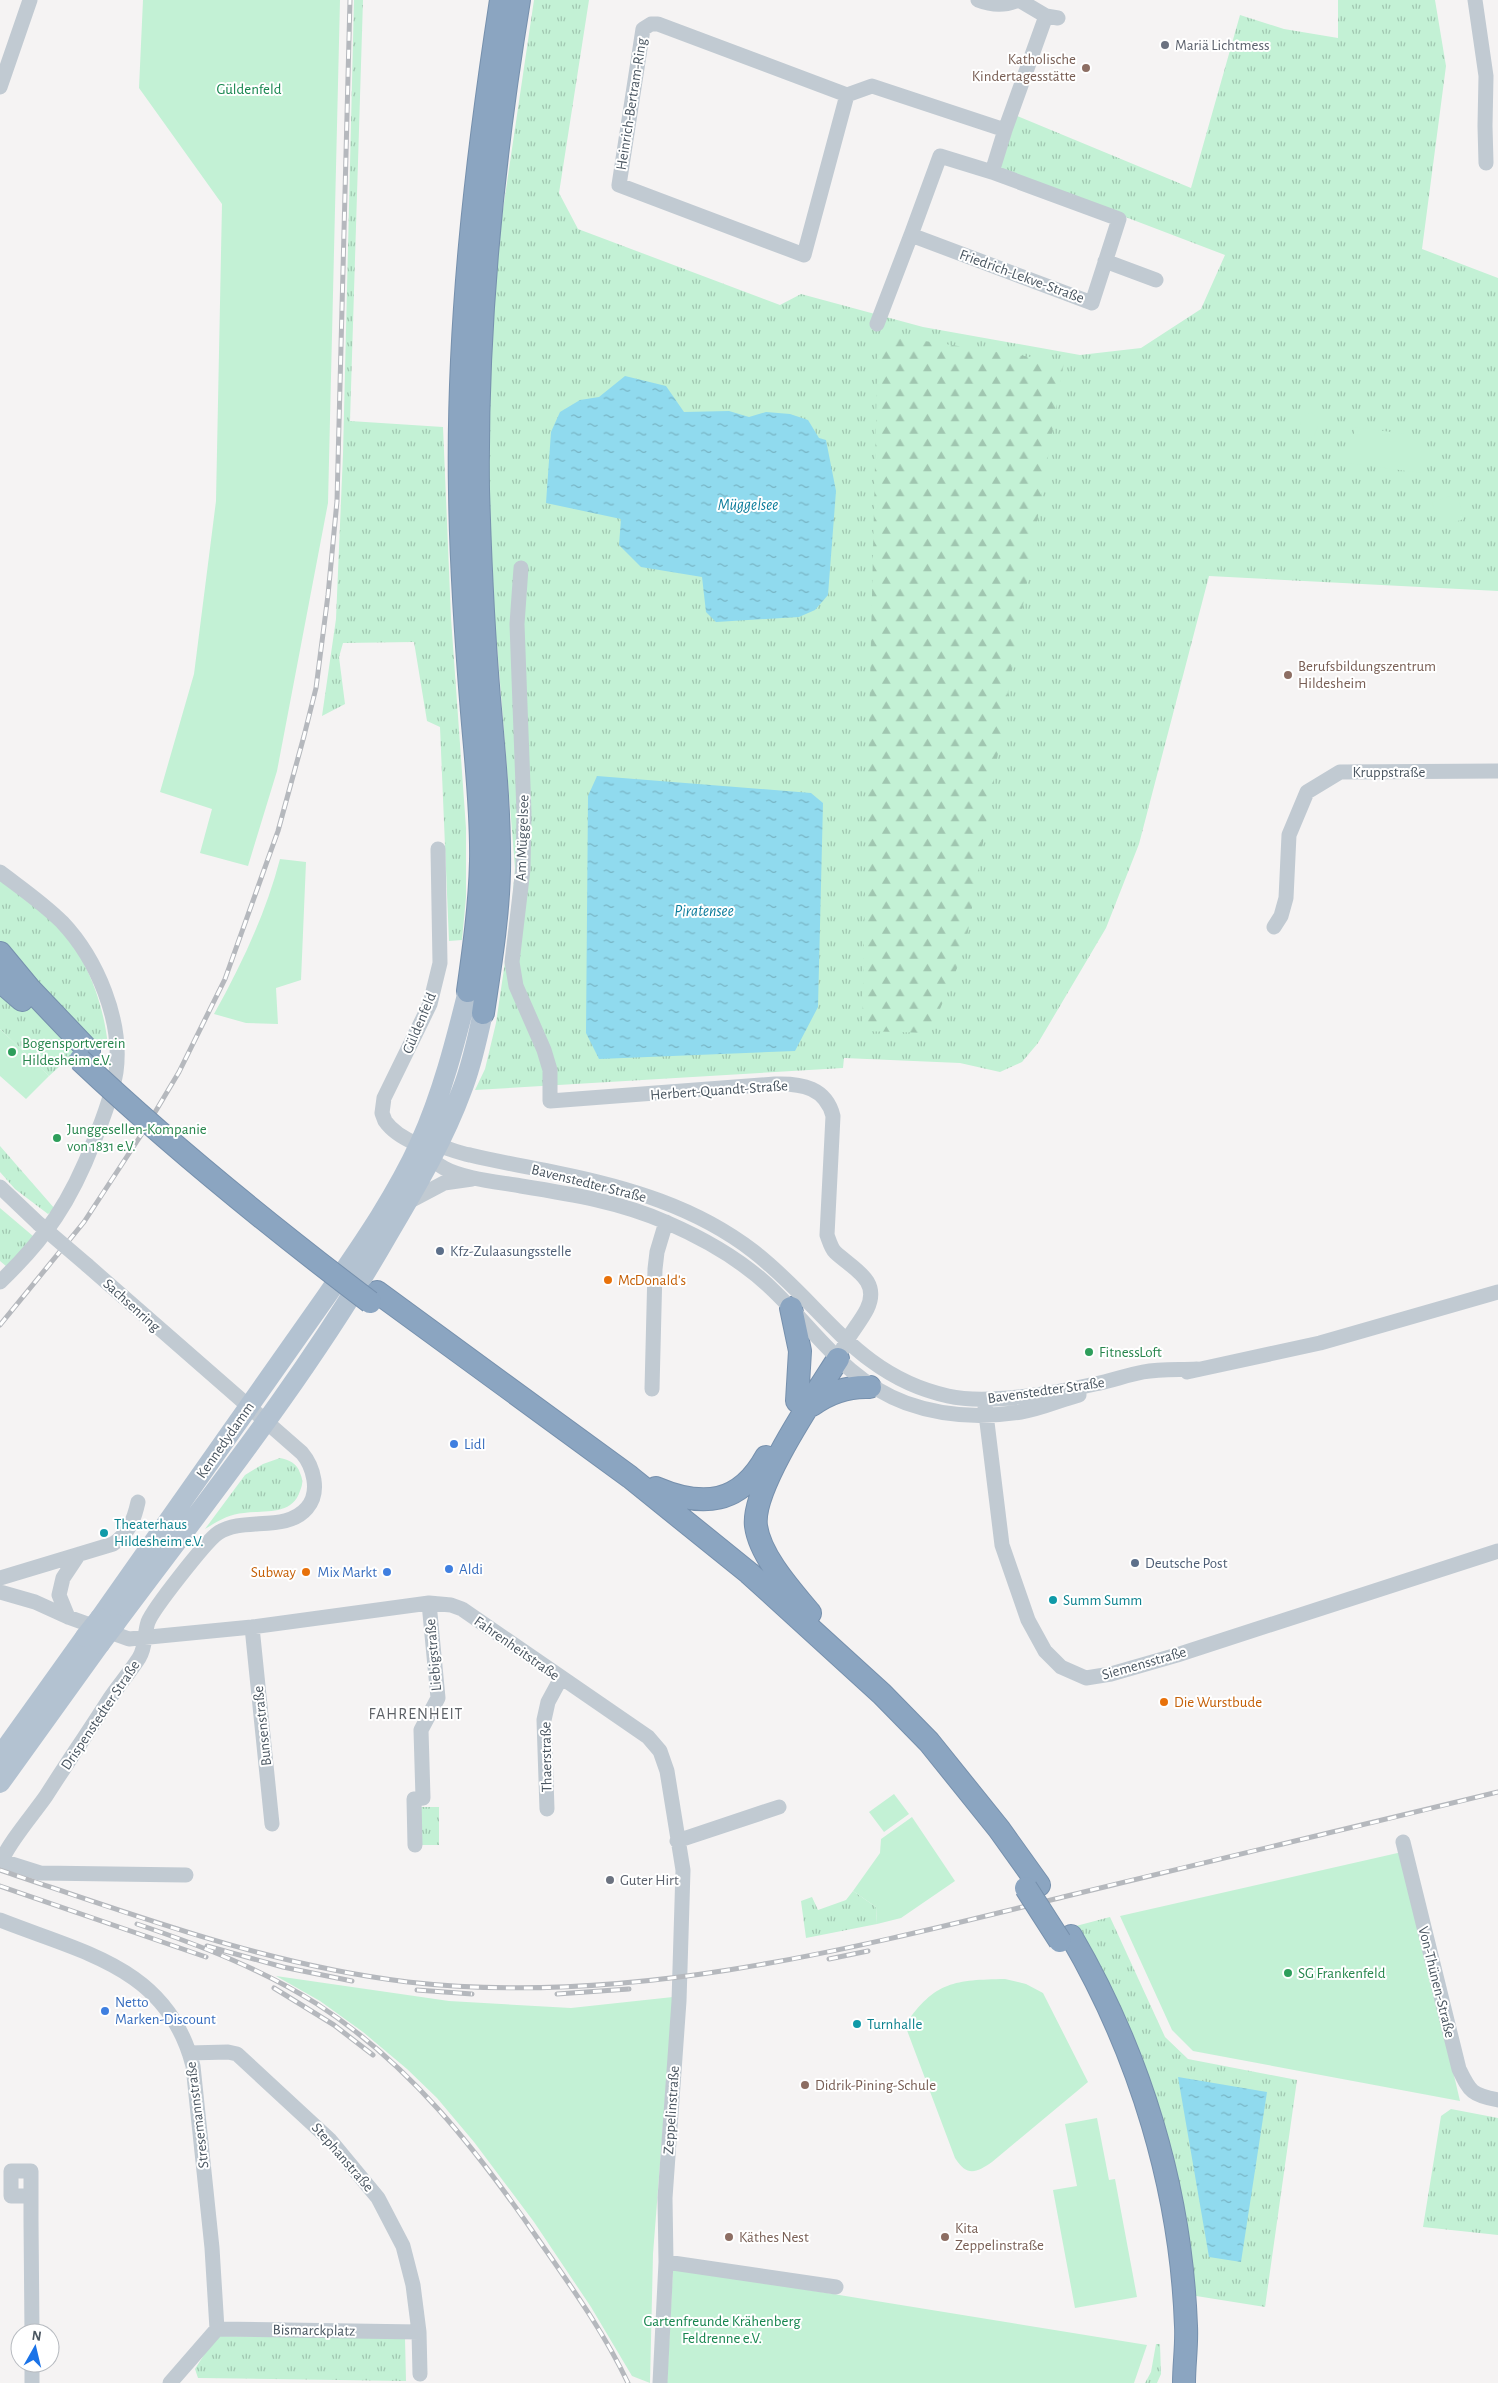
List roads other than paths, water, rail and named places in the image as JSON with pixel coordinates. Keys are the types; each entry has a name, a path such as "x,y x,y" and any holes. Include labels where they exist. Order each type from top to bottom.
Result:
{"highway":[{"path":"468,991 478,919 481,861 480,811 462,553 461,392 466,282 481,137 501,0"},
{"path":"483,1013 496,930 499,871 498,806 481,571 478,486 480,389 493,202 519,0"},
{"path":"0,953 84,1055"},
{"path":"0,974 22,1000"},
{"path":"0,981 226,1175 374,1297 677,1529 807,1640 906,1728 924,1747 983,1828 1032,1886 1101,1990 1130,2054 1153,2124 1164,2166 1179,2247 1186,2346 1193,2383"},
{"path":"374,1297 630,1477 749,1572 882,1694"},
{"path":"791,1308 800,1351 803,1404 765,1484 757,1510 756,1524 759,1536 778,1572 791,1591 882,1694 906,1728"},
{"path":"630,1477 687,1500 700,1501 731,1493 742,1487 762,1464 838,1350"},
{"path":"803,1404 849,1387 870,1387"},
{"path":"1066,1938 1117,2058 1141,2128 1151,2167 1164,2232 1171,2298 1173,2345 1168,2383"},
{"path":"1184,2383 1186,2346"}],"main road":[{"name":"Kennedydamm","path":"0,1784 248,1407 406,1203 430,1150 432,1113 452,1056 468,991"},
{"path":"430,1150 466,1081 483,1013"},
{"name":"Kennedydamm","path":"107,1621 266,1422 322,1344 363,1259 430,1150"},
{"name":"Kennedydamm","path":"0,1756 93,1641"}],"street":[{"path":"0,87 6,51 30,0"},
{"path":"978,0 987,3 1009,4 1018,0 1052,17 1005,130 992,172"},
{"path":"1475,0 1486,76 1484,126 1486,163"},
{"name":"Heinrich-Bertram-Ring","path":"651,24 658,24 848,95 804,255 619,185 643,29 651,24"},
{"path":"848,95 872,86 1005,130"},
{"name":"Friedrich-Lekve-Straße","path":"877,324 940,156 992,172 1119,219 1092,302 911,235"},
{"path":"1105,261 1156,280"},
{"name":"Am Müggelsee","path":"521,568 517,624 524,813 522,869 512,962 516,986 544,1050 550,1070 550,1101"},
{"name":"Kruppstraße","path":"1274,927 1281,916 1286,898 1289,835 1307,792 1340,772 1498,771"},
{"name":"Güldenfeld","path":"430,1150 404,1138 390,1128 384,1121 382,1107 384,1098 430,1004 440,963 438,849"},
{"path":"0,872 35,898 63,924 87,957 97,975 110,1011 117,1054 111,1093 87,1160 72,1194 56,1220 0,1282"},
{"name":"Herbert-Quandt-Straße","path":"550,1101 775,1084 811,1088 824,1096 834,1116 827,1235 834,1250 866,1277 871,1289 866,1311 838,1350"},
{"name":"Bavenstedter Straße","path":"430,1150 445,1168 479,1178 592,1199 631,1209 666,1222 711,1243 743,1264 838,1350 871,1362 915,1386 949,1396 984,1400 1095,1384 1146,1372 1197,1369"},
{"name":"Bavenstedter Straße","path":"430,1150 471,1156 597,1181 673,1206 720,1229 753,1250 783,1276 838,1350 870,1387 906,1403 954,1414 987,1416 1023,1412 1096,1391 1320,1343 1498,1292"},
{"path":"406,1203 424,1191 444,1183 479,1178"},
{"name":"Sachsenring","path":"2,1191 266,1422"},
{"path":"652,1389 655,1269 657,1252 666,1222"},
{"name":"Siemensstraße","path":"984,1400 1002,1545 1028,1620 1045,1650 1061,1667 1086,1678 1111,1674 1177,1655 1498,1551"},
{"name":"Drispenstedter Straße","path":"186,1874 40,1873 2,1861 4,1854 30,1820 140,1656 146,1639 148,1621 204,1546 219,1532 237,1526 289,1519 309,1507 313,1495 314,1477 310,1463 302,1452 266,1422"},
{"path":"0,1578 113,1544 121,1539 134,1523 138,1502"},
{"path":"68,1617 59,1595 63,1578 79,1554"},
{"name":"Fahrenheitstraße","path":"0,1592 35,1602 128,1640 252,1628 429,1603 451,1605 462,1609 648,1737 660,1751 666,1771 682,1870 681,1958"},
{"name":"Liebigstraße","path":"416,1845 414,1799 423,1798 421,1730 438,1698 429,1603"},
{"name":"Bunsenstraße","path":"252,1628 272,1824"},
{"name":"Thaerstraße","path":"547,1809 544,1720 548,1702 560,1678"},
{"path":"677,1841 779,1807"},
{"name":"Von-Thünen-Straße","path":"1403,1842 1459,2069 1469,2090 1480,2097 1498,2100"},
{"name":"Stresemannstraße","path":"0,1920 111,1963 136,1979 167,2009 189,2053 193,2066 212,2248 217,2328"},
{"name":"Zeppelinstraße","path":"660,2383 666,2262 665,2198 681,1958"},
{"name":"Stephanstraße","path":"189,2053 228,2052 237,2054 315,2124 348,2158 378,2198 403,2246 413,2285 419,2332"},
{"path":"31,2196 32,2323"},
{"path":"666,2262 836,2287"},
{"path":"170,2383 217,2328"},
{"name":"Bismarckplatz","path":"217,2328 419,2332"},
{"path":"419,2332 420,2374"},
{"path":"184,2368 190,2383"}],"water":[{"name":"Müggelsee","path":"625,376 666,386 684,412 729,411 749,417 766,412 790,414 808,420 819,438 826,440 836,491 828,595 815,610 799,617 716,622 706,612 702,577 641,567 619,545 621,519 546,503 551,432 560,412 580,400 599,397"},
{"name":"Piratensee","path":"597,776 811,793 823,803 818,1007 795,1051 599,1059 586,1033 588,796"},
{"path":"1178,2077 1267,2092 1241,2262 1209,2257"}],"railway":[{"path":"0,1325 84,1222 145,1129 179,1072 225,979 278,831 304,736 316,688 328,595 337,501 350,0"},
{"path":"0,1870 151,1921 252,1951 304,1964 408,1982 490,1988 573,1987 656,1980 739,1968 902,1936 1498,1792"},
{"path":"0,1886 206,1957"},
{"path":"137,1924 207,1949 296,1991 351,2028 382,2053 439,2110 515,2206 586,2309 619,2364 628,2383"},
{"path":"207,1946 283,1967 352,1981"},
{"path":"829,1959 868,1951"},
{"path":"274,1988 334,2025 373,2055"},
{"path":"557,1994 629,1989"},
{"path":"417,1990 472,1994"}],"place":[{"name":"Mariä Lichtmess","path":"1165,45"},
{"name":"Katholische Kindertagesstätte","path":"1086,68"},
{"name":"Berufsbildungszentrum Hildesheim","path":"1288,675"},
{"name":"Bogensportverein Hildesheim e.V.","path":"12,1052"},
{"name":"Junggesellen-Kompanie von 1831 e.V.","path":"57,1138"},
{"name":"Kfz-Zulaasungsstelle","path":"440,1251"},
{"name":"McDonald's","path":"608,1280"},
{"name":"FitnessLoft","path":"1089,1352"},
{"name":"Lidl","path":"454,1444"},
{"name":"Theaterhaus Hildesheim e.V.","path":"104,1533"},
{"name":"Deutsche Post","path":"1135,1563"},
{"name":"Aldi","path":"449,1569"},
{"name":"Subway","path":"306,1572"},
{"name":"Mix Markt","path":"387,1572"},
{"name":"Summ Summ","path":"1053,1600"},
{"name":"Die Wurstbude","path":"1164,1702"},
{"name":"Guter Hirt","path":"610,1880"},
{"name":"SG Frankenfeld","path":"1288,1973"},
{"name":"Netto Marken-Discount","path":"105,2011"},
{"name":"Turnhalle","path":"857,2024"},
{"name":"Didrik-Pining-Schule","path":"805,2085"},
{"name":"Käthes Nest","path":"729,2237"},
{"name":"Kita Zeppelinstraße","path":"945,2237"}],"district":[{"name":"FAHRENHEIT","path":"416,1713"}],"park label":[{"name":"Gartenfreunde Krähenberg Feldrenne e.V.","path":"722,2330"}]}
